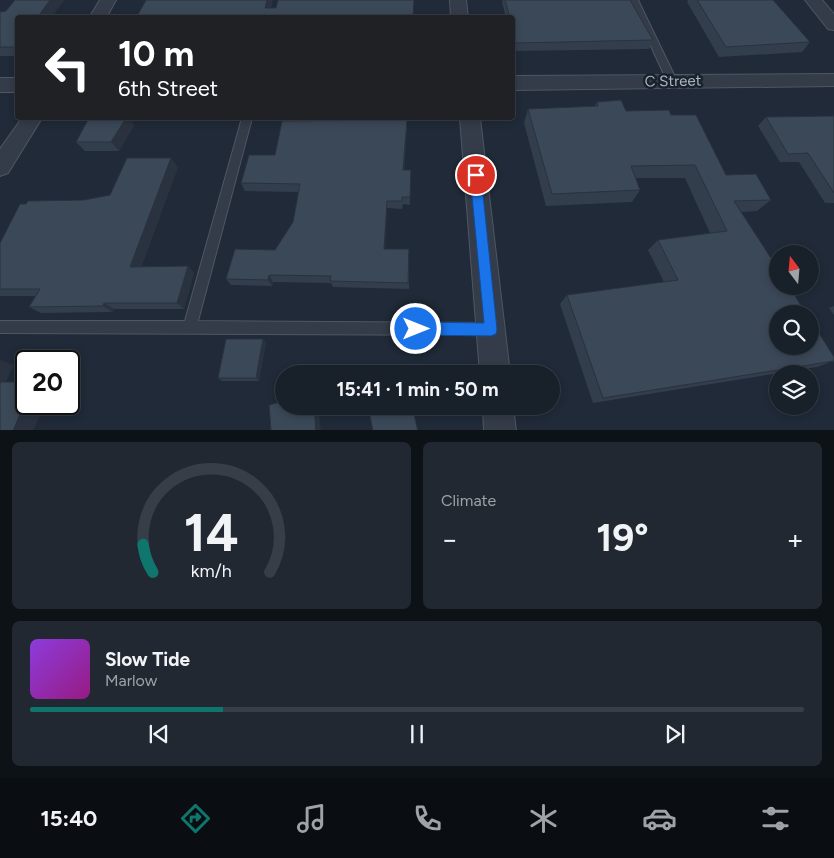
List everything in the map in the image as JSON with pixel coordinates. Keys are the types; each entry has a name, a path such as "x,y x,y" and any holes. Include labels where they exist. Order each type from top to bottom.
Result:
{"street":[{"path":"98,15 108,0"},
{"path":"458,0 460,15"},
{"path":"813,0 834,25"},
{"name":"C Street","path":"515,83 834,80"},
{"path":"0,86 15,85"},
{"path":"0,167 31,120"},
{"path":"470,120 494,365"},
{"path":"499,415 500,430"}],"lane":[{"path":"634,0 672,81"},
{"path":"190,328 246,120"},
{"path":"0,328 491,329"}],"building":[{"path":"15,0 50,0 39,15 15,15 15,47 0,47 0,12 6,11"},
{"path":"146,0 267,0 265,8 276,8 278,0 414,0 413,15 138,15"},
{"path":"505,0 630,0 653,40 515,43 515,15 509,15"},
{"path":"697,0 773,0 810,42 726,47"},
{"path":"621,100 626,111 669,110 671,115 696,115 726,175 756,174 771,200 734,201 769,255 769,295 794,295 801,305 769,305 769,355 819,355 819,333 834,357 834,361 809,365 769,365 769,371 603,398 567,295 678,280 658,240 727,231 695,165 631,166 640,190 552,194 528,109 598,106 597,102"},
{"path":"834,116 834,193 808,153 788,154 766,117"},
{"path":"88,120 125,120 111,142 76,142"},
{"path":"407,120 403,170 411,170 410,197 402,197 402,201 387,201 384,249 409,249 408,283 330,281 331,276 269,275 268,280 226,279 235,249 275,250 293,222 300,184 241,183 249,155 275,155 282,121"},
{"path":"127,158 171,158 130,267 188,266 177,303 104,303 103,306 29,307 40,289 0,289 0,243 20,204 26,204 28,201 84,200 110,195"},
{"path":"226,339 263,339 256,378 218,378"},
{"path":"0,382 15,382 15,415 20,415 13,430 0,430"},
{"path":"275,403 275,415 315,415 316,430 271,430 269,405"},
{"path":"370,415 414,415 418,430 373,430"}],"route":[{"path":"416,329 491,329 476,175"}]}
